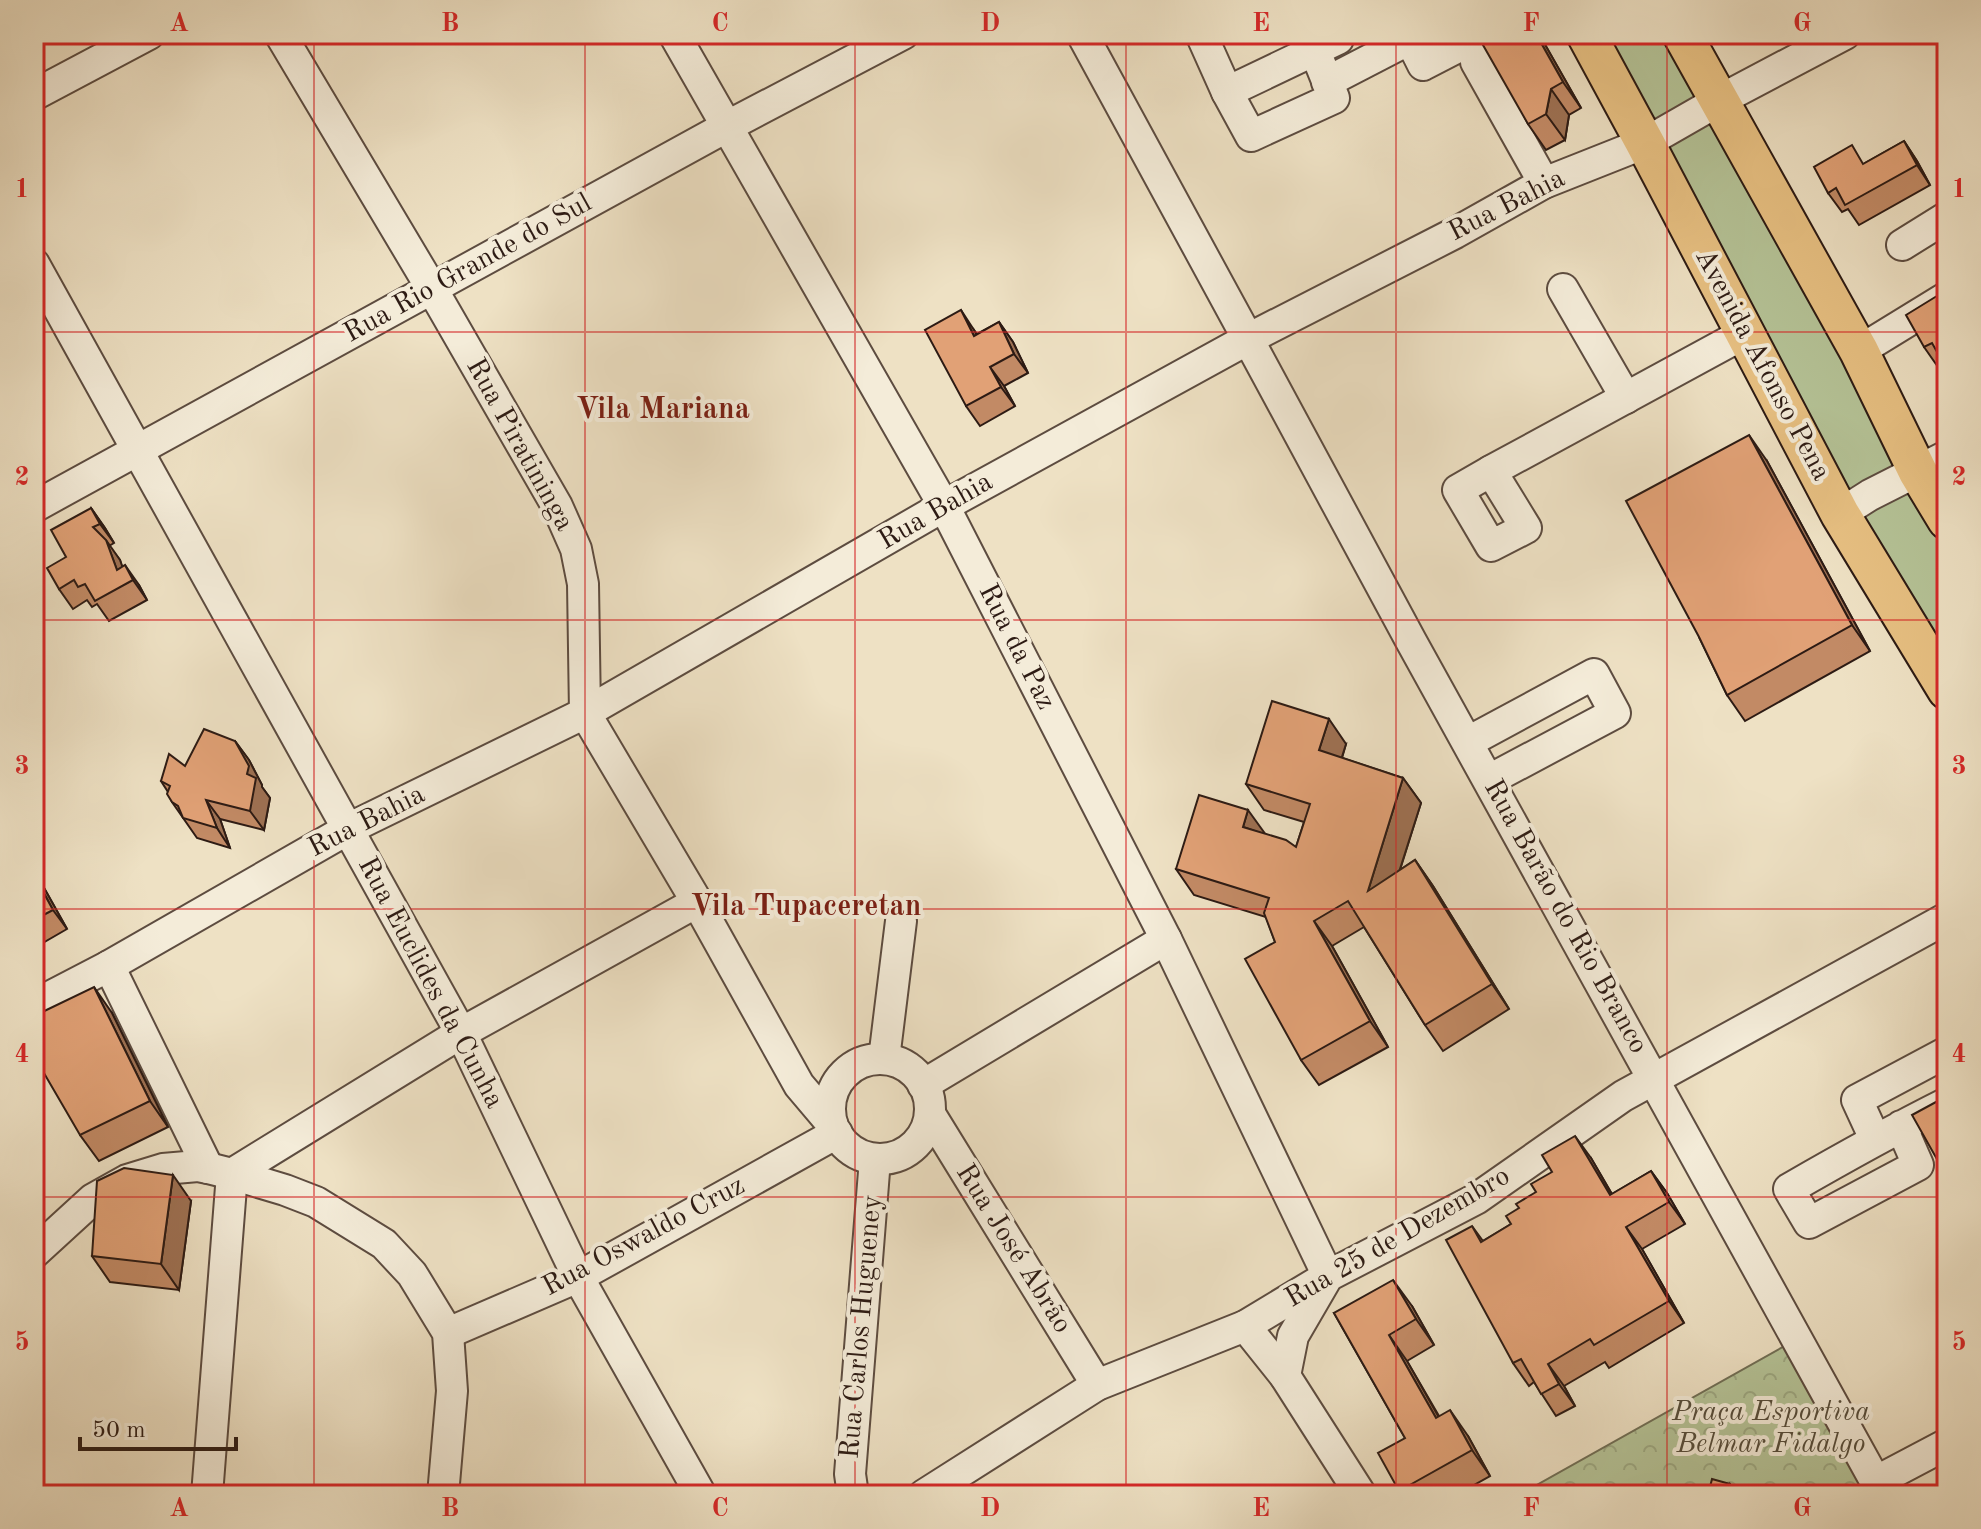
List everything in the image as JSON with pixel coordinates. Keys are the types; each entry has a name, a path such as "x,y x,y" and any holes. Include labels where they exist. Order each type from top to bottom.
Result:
{"main road":[{"name":"Avenida Afonso Pena","path":"1586,34 1840,514 1947,690"},
{"path":"1682,34 1859,351 1933,464 1947,520"}],"street":[{"path":"34,95 149,34"},
{"name":"Rua Piratininga","path":"280,34 557,506 576,549 583,584 585,713 697,902 799,1085 834,1128"},
{"name":"Rua da Paz","path":"674,34 944,506 1166,939 1328,1276"},
{"name":"Rua Rio Grande do Sul","path":"34,507 726,127 903,34"},
{"name":"Rua Barão do Rio Branco","path":"1082,34 1411,641 1879,1488"},
{"path":"1201,34 1233,88"},
{"path":"1219,34 1233,88 1251,136 1334,98 1327,82 1334,40"},
{"path":"1327,82 1410,39 1423,65 1454,49 1447,34"},
{"path":"1511,34 1480,53 1476,62 1544,183"},
{"name":"Rua Bahia","path":"34,1005 109,966 348,829 585,713 944,506 1248,339 1455,233 1544,183 1645,143 1845,34"},
{"path":"1233,88 1334,40"},
{"path":"1902,245 1947,217"},
{"name":"Rua Euclides da Cunha","path":"34,264 461,1033 578,1277 701,1495"},
{"path":"1563,289 1626,398"},
{"path":"1859,351 1947,297"},
{"path":"1491,471 1745,333"},
{"path":"1840,514 1870,495 1933,464"},
{"path":"1468,742 1594,674 1615,713 1489,780"},
{"path":"220,1171 697,902"},
{"name":"Rua 25 de Dezembro","path":"924,1495 1097,1385 1245,1326 1328,1276 1476,1199 1623,1096 1947,918"},
{"path":"884,1059 901,921"},
{"path":"926,1100 1166,939"},
{"path":"109,966 220,1171 207,1495"},
{"path":"1947,1052 1857,1100 1888,1133 1947,1103"},
{"path":"884,1059 903,1064 918,1077 926,1100 924,1133 912,1148 895,1157 875,1159 856,1154 841,1141 834,1128 830,1104 835,1085 847,1070 865,1061 884,1059"},
{"name":"Rua José Abrão","path":"926,1100 1097,1385"},
{"name":"Rua Oswaldo Cruz","path":"448,1333 578,1277 834,1128"},
{"name":"Rua Carlos Hugueney","path":"853,1495 850,1474 875,1159"},
{"path":"34,1253 93,1199 127,1180 163,1169 198,1166 285,1190 316,1202 384,1244 412,1274 448,1333 452,1391 443,1495"},
{"path":"1285,1376 1293,1336 1328,1276"},
{"path":"1245,1326 1285,1376 1361,1495"},
{"path":"1879,1488 1947,1444"}],"green space":[{"path":"1586,34 1682,34 1947,520 1947,690"},
{"name":"Praça Esportiva Belmar Fidalgo","path":"1797,1339 1883,1495 1519,1495"}],"building":[{"path":"1485,34 1536,34 1563,82 1551,89 1546,114 1528,124 1479,38"},
{"path":"1904,141 1917,165 1845,205 1836,188 1828,193 1814,167 1852,145 1863,164"},
{"path":"1945,291 1947,366 1932,343 1924,347 1906,315"},
{"path":"961,310 974,336 999,322 1014,354 990,367 1001,387 966,406 925,330"},
{"path":"1749,435 1852,625 1727,695 1626,501"},
{"path":"91,508 100,524 93,527 106,540 117,570 125,565 133,580 95,601 85,584 78,587 74,580 59,589 47,568 66,557 51,530"},
{"path":"1272,701 1329,719 1319,750 1403,778 1368,891 1415,860 1492,984 1425,1025 1348,901 1314,921 1370,1021 1301,1060 1245,959 1275,942 1264,913 1269,898 1176,869 1199,795 1248,810 1243,827 1286,840 1296,847 1310,804 1246,784"},
{"path":"204,729 235,741 249,766 247,774 256,778 250,811 206,800 217,828 183,818 178,806 167,794 170,786 161,781 169,754 185,766"},
{"path":"34,875 53,910 34,920"},
{"path":"94,987 150,1101 80,1135 34,1056 34,1016"},
{"path":"1947,1096 1947,1177 1912,1115"},
{"path":"1575,1136 1610,1195 1651,1171 1669,1202 1626,1227 1669,1301 1594,1345 1590,1339 1548,1364 1559,1384 1541,1394 1521,1359 1513,1363 1446,1240 1472,1226 1481,1242 1511,1224 1506,1216 1519,1208 1516,1204 1536,1192 1531,1184 1552,1172 1542,1155"},
{"path":"124,1168 173,1175 161,1264 92,1256 97,1181"},
{"path":"1393,1280 1416,1319 1389,1335 1436,1418 1450,1410 1472,1450 1399,1491 1378,1453 1405,1438 1334,1313"},
{"path":"1712,1479 1730,1484 1727,1495 1708,1495"}],"district":[{"name":"Vila Mariana","path":"663,410"},
{"name":"Vila Tupaceretan","path":"806,907"}]}
